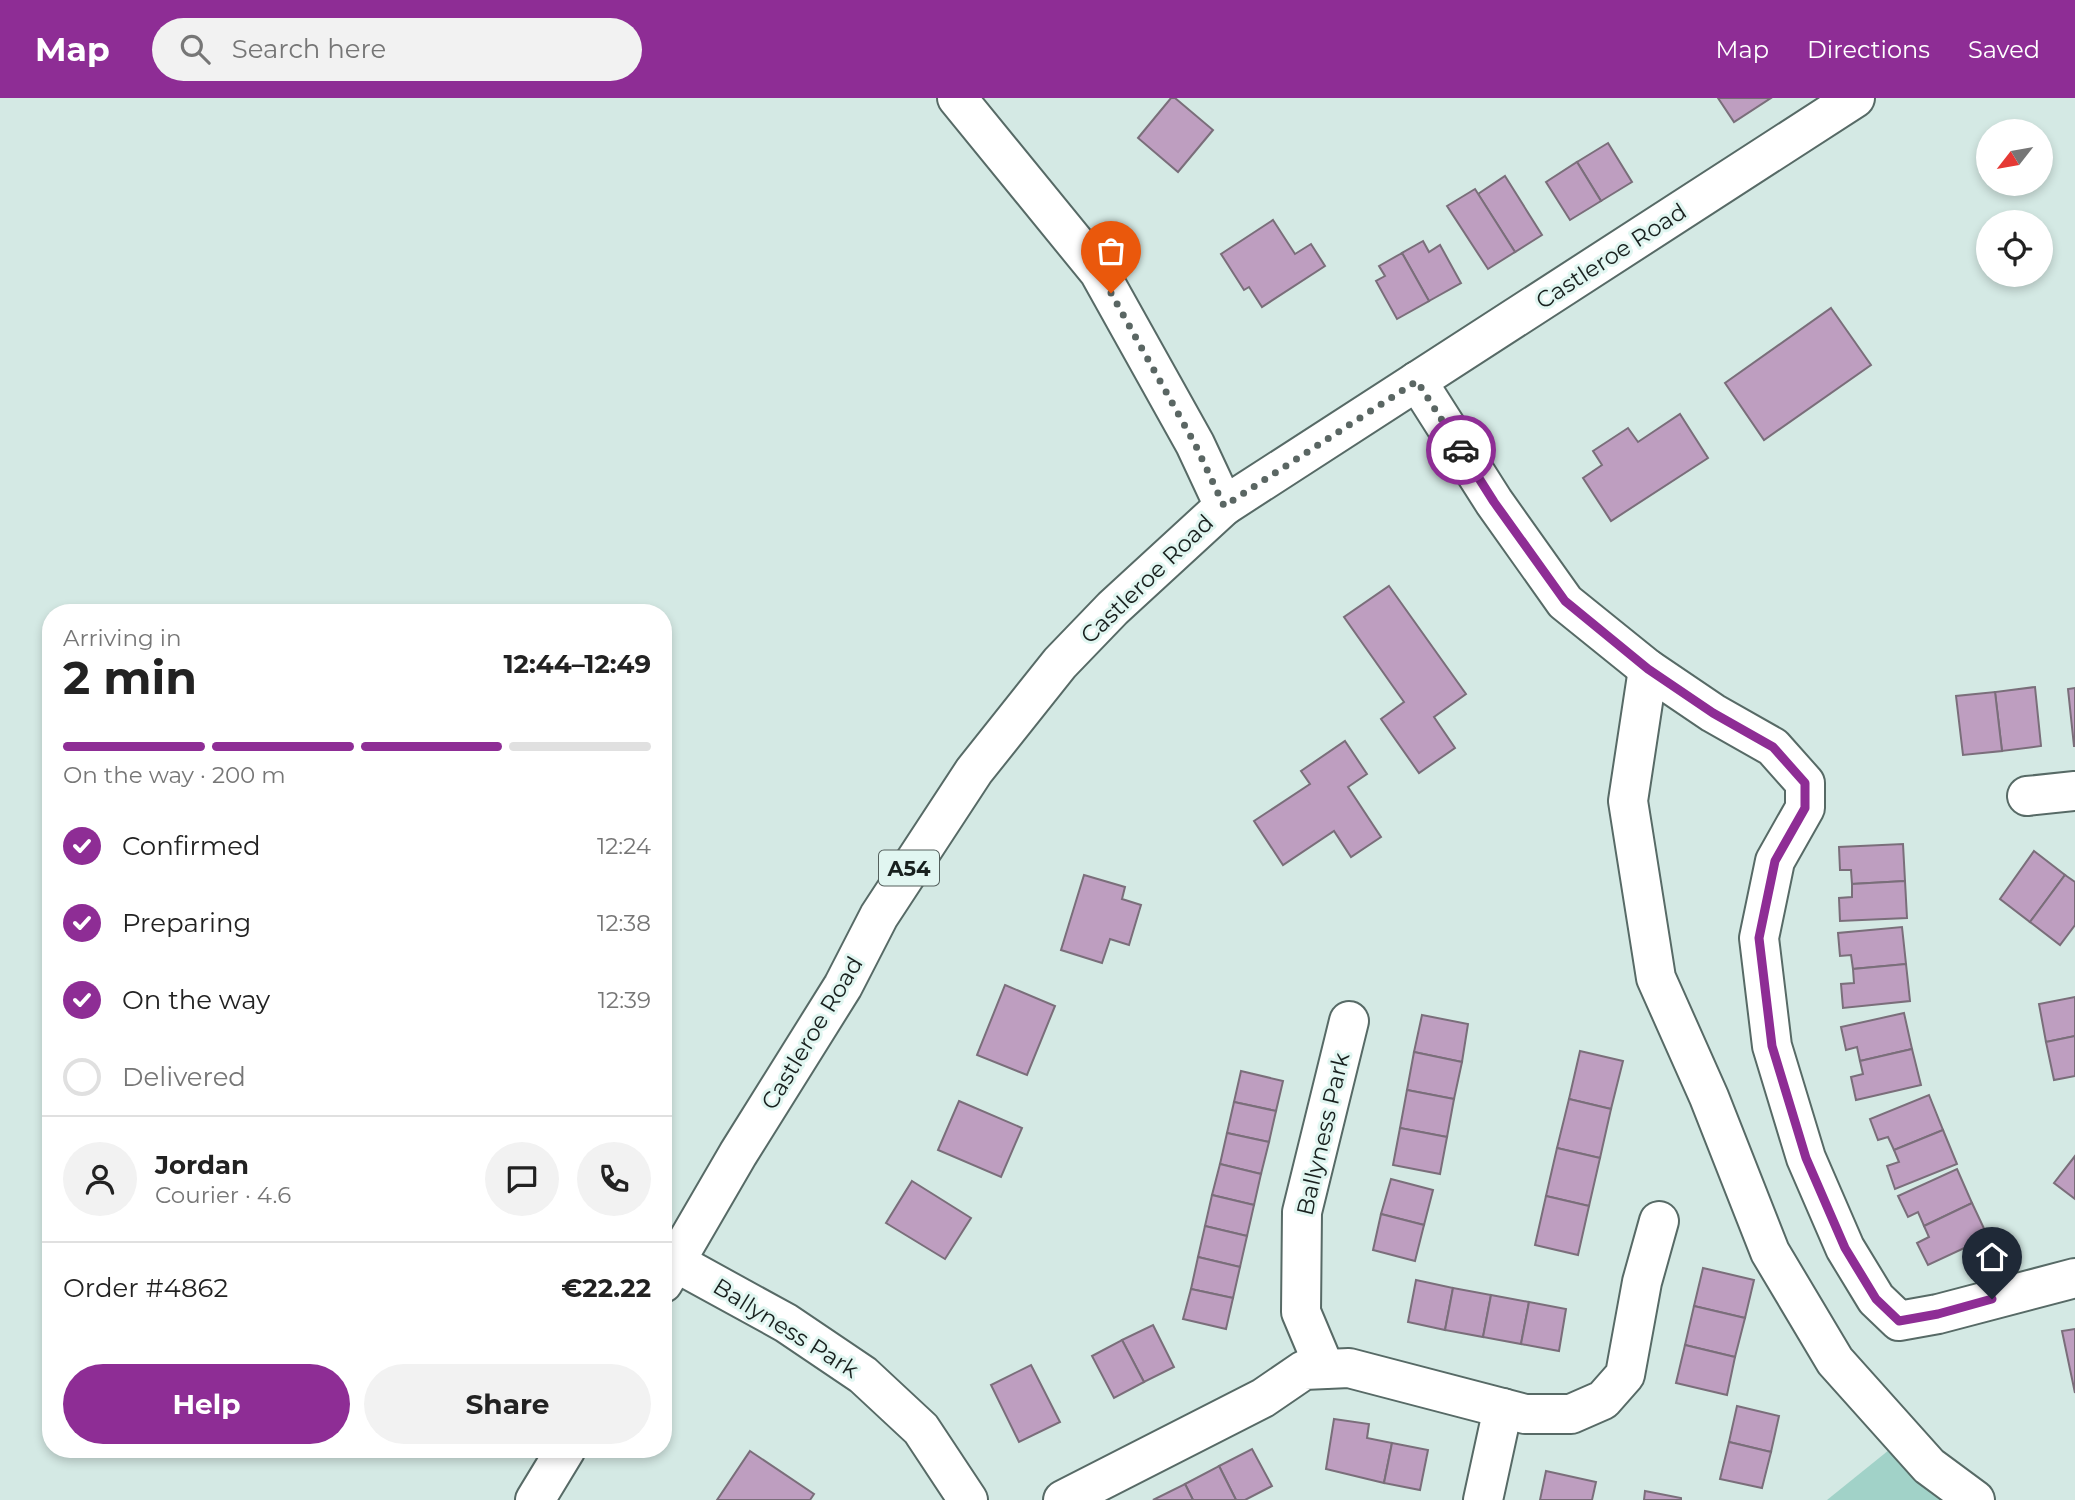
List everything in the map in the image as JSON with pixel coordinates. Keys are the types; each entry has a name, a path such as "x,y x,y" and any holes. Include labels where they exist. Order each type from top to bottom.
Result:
{"street":[{"name":"Castleroe Road","path":"672,1267 766,1108 843,986 879,916 974,771 1060,663 1113,608 1224,506 1855,98"},
{"path":"972,102 1099,272 1195,444 1224,506"},
{"path":"1417,381 1494,502 1565,601 1648,669 1713,713 1773,747 1805,783 1805,808 1775,861 1759,938 1772,1046 1806,1158 1845,1248 1876,1299 1899,1321 1938,1314 2075,1278"},
{"path":"1648,669 1628,801 1656,978 1709,1097 1770,1252 1835,1361 1929,1466 1975,1500"},
{"path":"2027,796 2075,791"},
{"name":"Ballyness Park","path":"1325,1369 1301,1312 1302,1212 1349,1021"},
{"path":"1063,1500 1263,1398 1304,1370 1349,1368 1525,1414 1571,1414 1603,1400 1625,1375 1642,1282 1659,1221"},
{"name":"Ballyness Park","path":"672,1273 786,1322 863,1375 921,1429 968,1500"},
{"path":"1483,1500 1503,1408"},
{"path":"535,1500 561,1458"}],"green space":[{"path":"1889,1450 1958,1500 1827,1500"}],"building":[{"path":"1171,98 1175,98 1213,130 1178,172 1138,138"},
{"path":"1718,98 1771,98 1734,122"},
{"path":"1608,143 1632,182 1601,201 1577,162"},
{"path":"1577,162 1601,201 1570,220 1546,182"},
{"path":"1505,176 1542,235 1515,252 1478,194"},
{"path":"1475,189 1515,252 1488,269 1447,206"},
{"path":"1273,220 1295,254 1311,244 1325,266 1262,307 1249,287 1244,290 1221,254"},
{"path":"1423,241 1429,252 1440,245 1461,283 1429,301 1402,253"},
{"path":"1402,253 1429,301 1397,319 1376,281 1385,276 1379,266"},
{"path":"1831,308 1871,365 1764,440 1725,383"},
{"path":"1680,414 1708,458 1611,521 1583,478 1602,465 1593,451 1628,428 1638,442"},
{"path":"1389,586 1466,694 1434,717 1455,748 1419,773 1381,719 1404,702 1344,617"},
{"path":"2035,687 2041,746 2002,751 1995,692"},
{"path":"2075,688 2075,746 2074,746 2068,689"},
{"path":"1995,692 2002,751 1963,755 1956,696"},
{"path":"1345,741 1367,774 1348,787 1381,837 1351,857 1334,831 1283,865 1254,821 1310,784 1301,771"},
{"path":"1903,844 1905,881 1852,884 1851,870 1840,870 1839,847"},
{"path":"2034,851 2065,875 2030,922 2000,899"},
{"path":"1084,875 1125,887 1122,899 1141,905 1129,945 1110,939 1102,963 1061,950"},
{"path":"2065,875 2075,882 2075,925 2060,945 2030,922"},
{"path":"1905,881 1907,918 1840,921 1839,898 1852,897 1852,884"},
{"path":"1902,927 1906,964 1853,969 1851,955 1840,956 1838,933"},
{"path":"1906,964 1910,1001 1843,1008 1841,984 1854,983 1853,969"},
{"path":"1005,985 1055,1006 1027,1075 977,1055"},
{"path":"2075,997 2075,1036 2046,1042 2039,1004"},
{"path":"1904,1013 1912,1049 1860,1061 1857,1047 1846,1050 1841,1027"},
{"path":"1422,1015 1468,1024 1462,1062 1414,1052"},
{"path":"2075,1036 2075,1076 2054,1080 2046,1042"},
{"path":"1912,1049 1921,1085 1856,1100 1851,1077 1863,1074 1860,1061"},
{"path":"1580,1051 1623,1061 1611,1109 1569,1099"},
{"path":"1414,1052 1462,1062 1454,1099 1407,1090"},
{"path":"1241,1071 1283,1081 1276,1111 1234,1102"},
{"path":"1407,1090 1454,1099 1447,1137 1400,1128"},
{"path":"1929,1095 1943,1130 1894,1150 1888,1137 1878,1140 1870,1119"},
{"path":"1569,1099 1611,1109 1600,1158 1557,1148"},
{"path":"959,1101 1022,1128 1001,1177 938,1150"},
{"path":"1234,1102 1276,1111 1269,1142 1227,1133"},
{"path":"1400,1128 1447,1137 1440,1174 1393,1165"},
{"path":"1943,1130 1957,1164 1895,1189 1887,1166 1899,1162 1894,1150"},
{"path":"1227,1133 1269,1142 1261,1174 1220,1164"},
{"path":"1557,1148 1600,1158 1589,1206 1546,1196"},
{"path":"2075,1156 2075,1199 2054,1183"},
{"path":"1220,1164 1261,1174 1254,1205 1212,1195"},
{"path":"1957,1169 1972,1203 1924,1226 1918,1212 1908,1217 1898,1196"},
{"path":"1391,1179 1433,1190 1424,1225 1381,1214"},
{"path":"912,1181 971,1218 945,1259 886,1223"},
{"path":"1212,1195 1254,1205 1247,1236 1205,1226"},
{"path":"1546,1196 1589,1206 1578,1255 1535,1245"},
{"path":"1972,1203 1988,1237 1928,1265 1917,1243 1929,1237 1924,1226"},
{"path":"1381,1214 1424,1225 1415,1261 1373,1250"},
{"path":"1205,1226 1247,1236 1240,1267 1198,1257"},
{"path":"1198,1257 1240,1267 1233,1298 1191,1289"},
{"path":"1703,1268 1754,1280 1745,1318 1694,1306"},
{"path":"1416,1280 1453,1288 1445,1330 1408,1322"},
{"path":"1453,1288 1491,1295 1483,1337 1445,1330"},
{"path":"1191,1289 1233,1298 1226,1329 1183,1319"},
{"path":"1491,1295 1529,1302 1521,1344 1483,1337"},
{"path":"1529,1302 1566,1309 1559,1351 1521,1344"},
{"path":"1694,1306 1745,1318 1735,1357 1685,1345"},
{"path":"1153,1325 1174,1367 1144,1382 1122,1340"},
{"path":"2075,1329 2075,1393 2062,1331"},
{"path":"1122,1340 1144,1382 1114,1398 1092,1356"},
{"path":"1685,1345 1735,1357 1727,1395 1676,1383"},
{"path":"1031,1365 1060,1422 1019,1442 991,1385"},
{"path":"1737,1406 1779,1416 1771,1452 1729,1442"},
{"path":"1334,1419 1369,1424 1367,1438 1392,1443 1384,1483 1326,1469"},
{"path":"1729,1442 1771,1452 1762,1488 1720,1479"},
{"path":"1392,1443 1428,1450 1420,1490 1384,1483"},
{"path":"1252,1449 1272,1486 1245,1500 1236,1500 1219,1466"},
{"path":"750,1451 814,1494 810,1500 717,1500"},
{"path":"1219,1466 1236,1500 1193,1500 1185,1484"},
{"path":"1546,1471 1596,1482 1592,1500 1540,1500"},
{"path":"1185,1484 1193,1500 1153,1500"},
{"path":"1645,1491 1681,1498 1681,1500 1644,1500"}],"way so far":[{"path":"1111,293 1195,444 1224,506 1417,381 1461,450"}],"route":[{"path":"1461,450 1494,502 1565,601 1648,669 1713,713 1773,747 1805,783 1805,808 1775,861 1759,938 1772,1046 1806,1158 1845,1248 1876,1299 1899,1321 1938,1314 1992,1299"}]}
